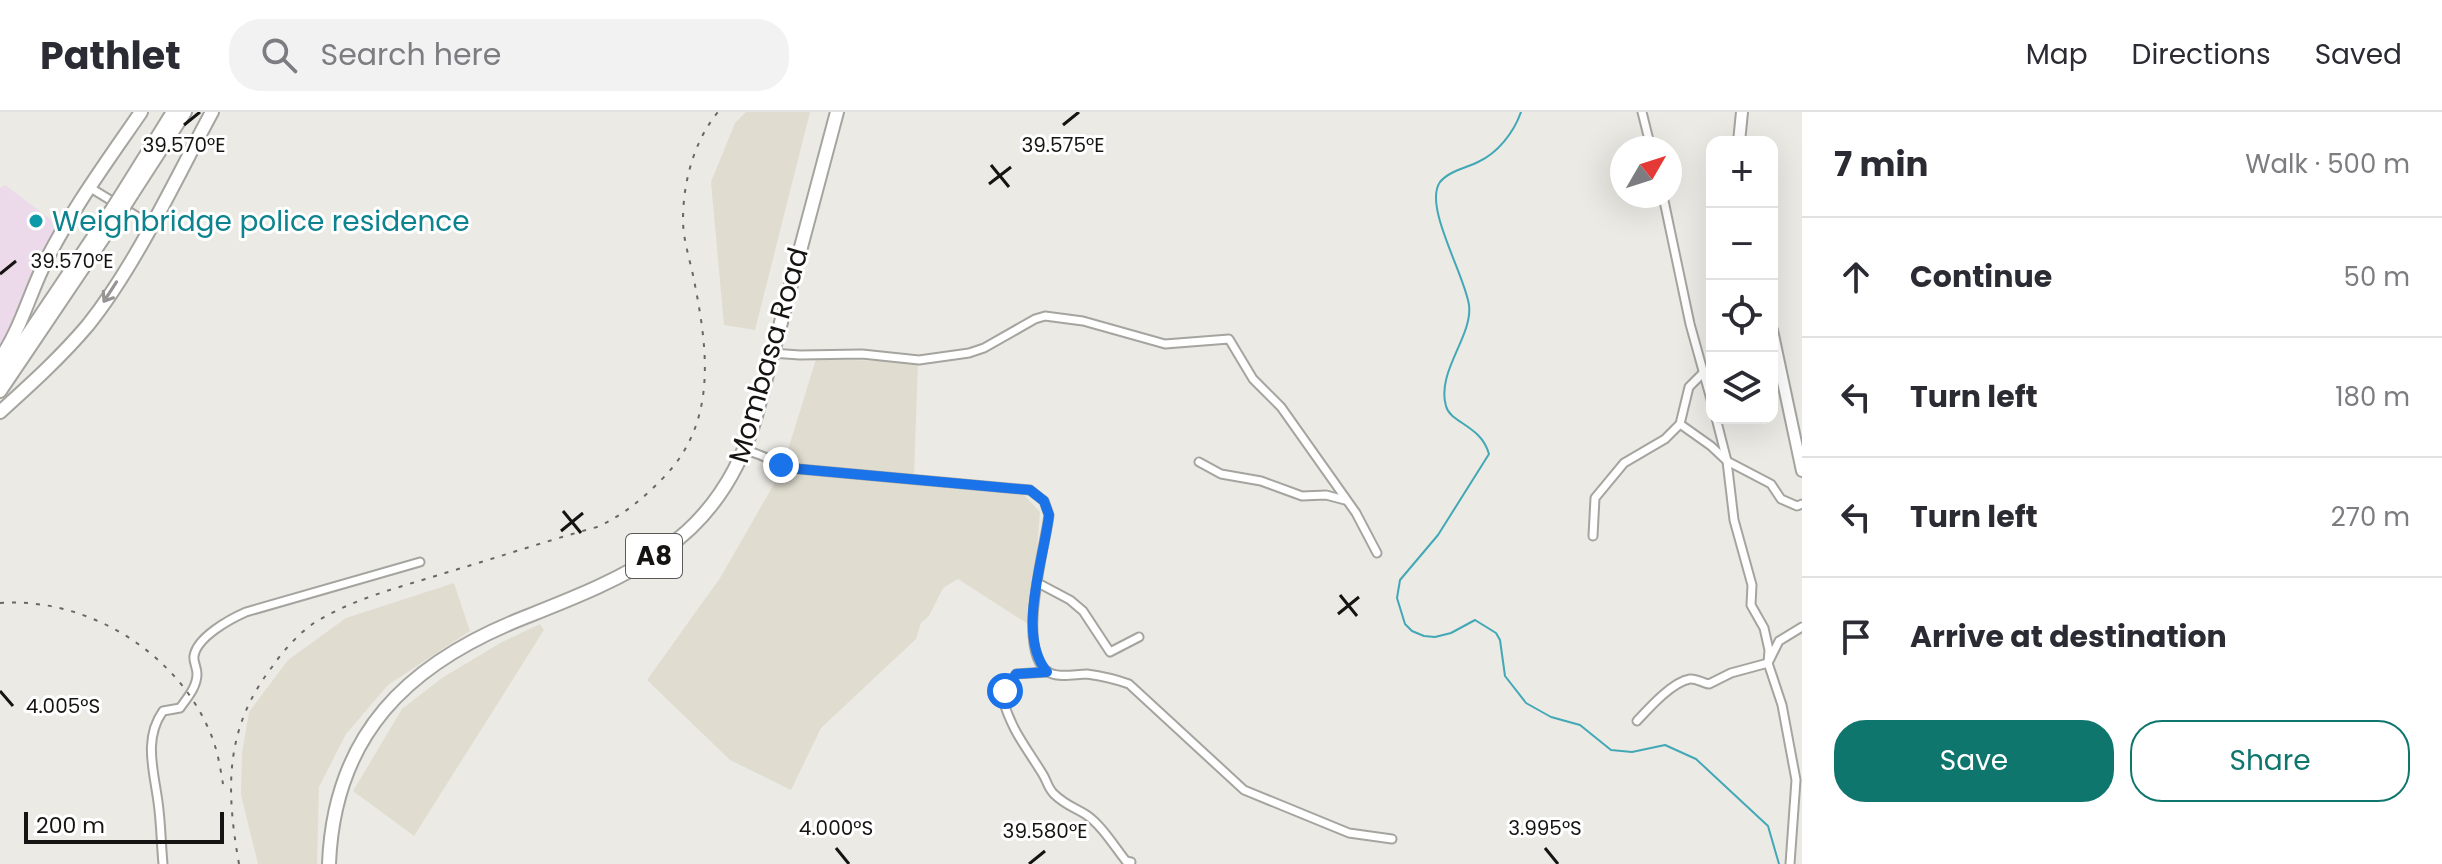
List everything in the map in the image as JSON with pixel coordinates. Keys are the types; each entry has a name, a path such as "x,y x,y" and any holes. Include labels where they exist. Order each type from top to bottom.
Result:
{"highway":[{"path":"0,359 9,346 43,268 89,187 141,112"},
{"path":"129,192 173,112"},
{"path":"0,391 129,192 185,112"},
{"path":"0,412 51,366 89,324 151,225 212,112"},
{"name":"Mombasa Road","path":"329,864 331,828 343,777 369,730 403,690 444,658 470,643 626,572 664,550 705,513 731,478 746,450 834,116"},
{"path":"0,376 115,214"}],"main road":[{"path":"1740,136 1742,112"},
{"path":"1777,352 1802,471"}],"street":[{"path":"1642,112 1648,136"},
{"path":"89,187 151,225"},
{"path":"1666,208 1690,324 1706,380"},
{"path":"771,353 862,354 919,360 984,348 1004,334 1045,316 1083,321 1165,344 1229,339 1253,379 1281,407 1356,513 1377,553"},
{"path":"1593,536 1595,498 1624,463 1665,439 1680,424 1689,387 1704,372"},
{"path":"1680,424 1727,461 1771,484 1781,499 1797,506 1802,504"},
{"path":"1718,424 1727,461 1734,520 1752,585 1751,605 1764,628 1769,650 1768,663 1785,718 1796,780 1790,864"},
{"path":"746,450 799,469 1030,490 1044,501 1049,515 1031,635 1038,661 1047,672"},
{"path":"1199,462 1221,474 1261,481 1302,496 1326,495 1345,500"},
{"path":"163,864 158,799 151,771 154,729 163,711 180,708 194,687 197,674 193,659 196,649 221,625 246,612 420,562"},
{"path":"1038,583 1070,600 1083,611 1110,652 1139,637"},
{"path":"1637,721 1662,696 1686,680 1694,678 1709,684 1731,673 1768,663 1779,641 1802,627"},
{"path":"1131,862 1126,861 1085,814 1069,808 1052,793 1045,783 1045,776 1028,755 1023,741 1016,736 1002,697 1016,674 1084,674 1110,677 1129,684 1244,790 1349,833 1392,839"}],"shaded area":[{"path":"746,112 810,112 755,330 724,325 711,182 735,123"},
{"path":"5,185 58,225 0,347 0,188"},
{"path":"816,359 918,362 914,475 784,463"},
{"path":"781,472 1024,495 1040,512 1031,626 958,579 943,588 929,616 921,623 916,639 821,728 791,790 730,760 647,680 720,578"},
{"path":"454,583 470,631 388,685 346,734 319,787 317,864 258,864 241,795 242,753 249,712 288,660 346,618"},
{"path":"540,624 544,630 414,836 353,791 402,709 442,678 502,642"}],"waterway":[{"path":"1521,112 1499,147 1485,158 1444,178 1436,193 1441,224 1469,305 1466,329 1446,380 1446,406 1453,417 1479,437 1489,454 1438,535 1400,580 1397,598 1405,624 1412,631 1435,637 1451,633 1475,620 1496,633 1500,640 1505,676 1526,703 1551,717 1580,725 1611,750 1632,752 1665,745 1696,759 1768,826 1779,864"}],"railway":[{"path":"239,864 231,785 237,737 256,690 302,632 329,614 378,594 597,527 641,499 682,454 701,406 705,354 684,234 684,206 696,149 718,112"},
{"path":"0,603 32,603 64,609 95,620 151,654 174,676 194,702 214,743 223,784"}],"place":[{"name":"Weighbridge police residence","path":"36,221"}],"route":[{"path":"781,465 1030,490 1044,501 1049,515 1031,635 1038,661 1047,672 1016,674 1005,691"}]}
